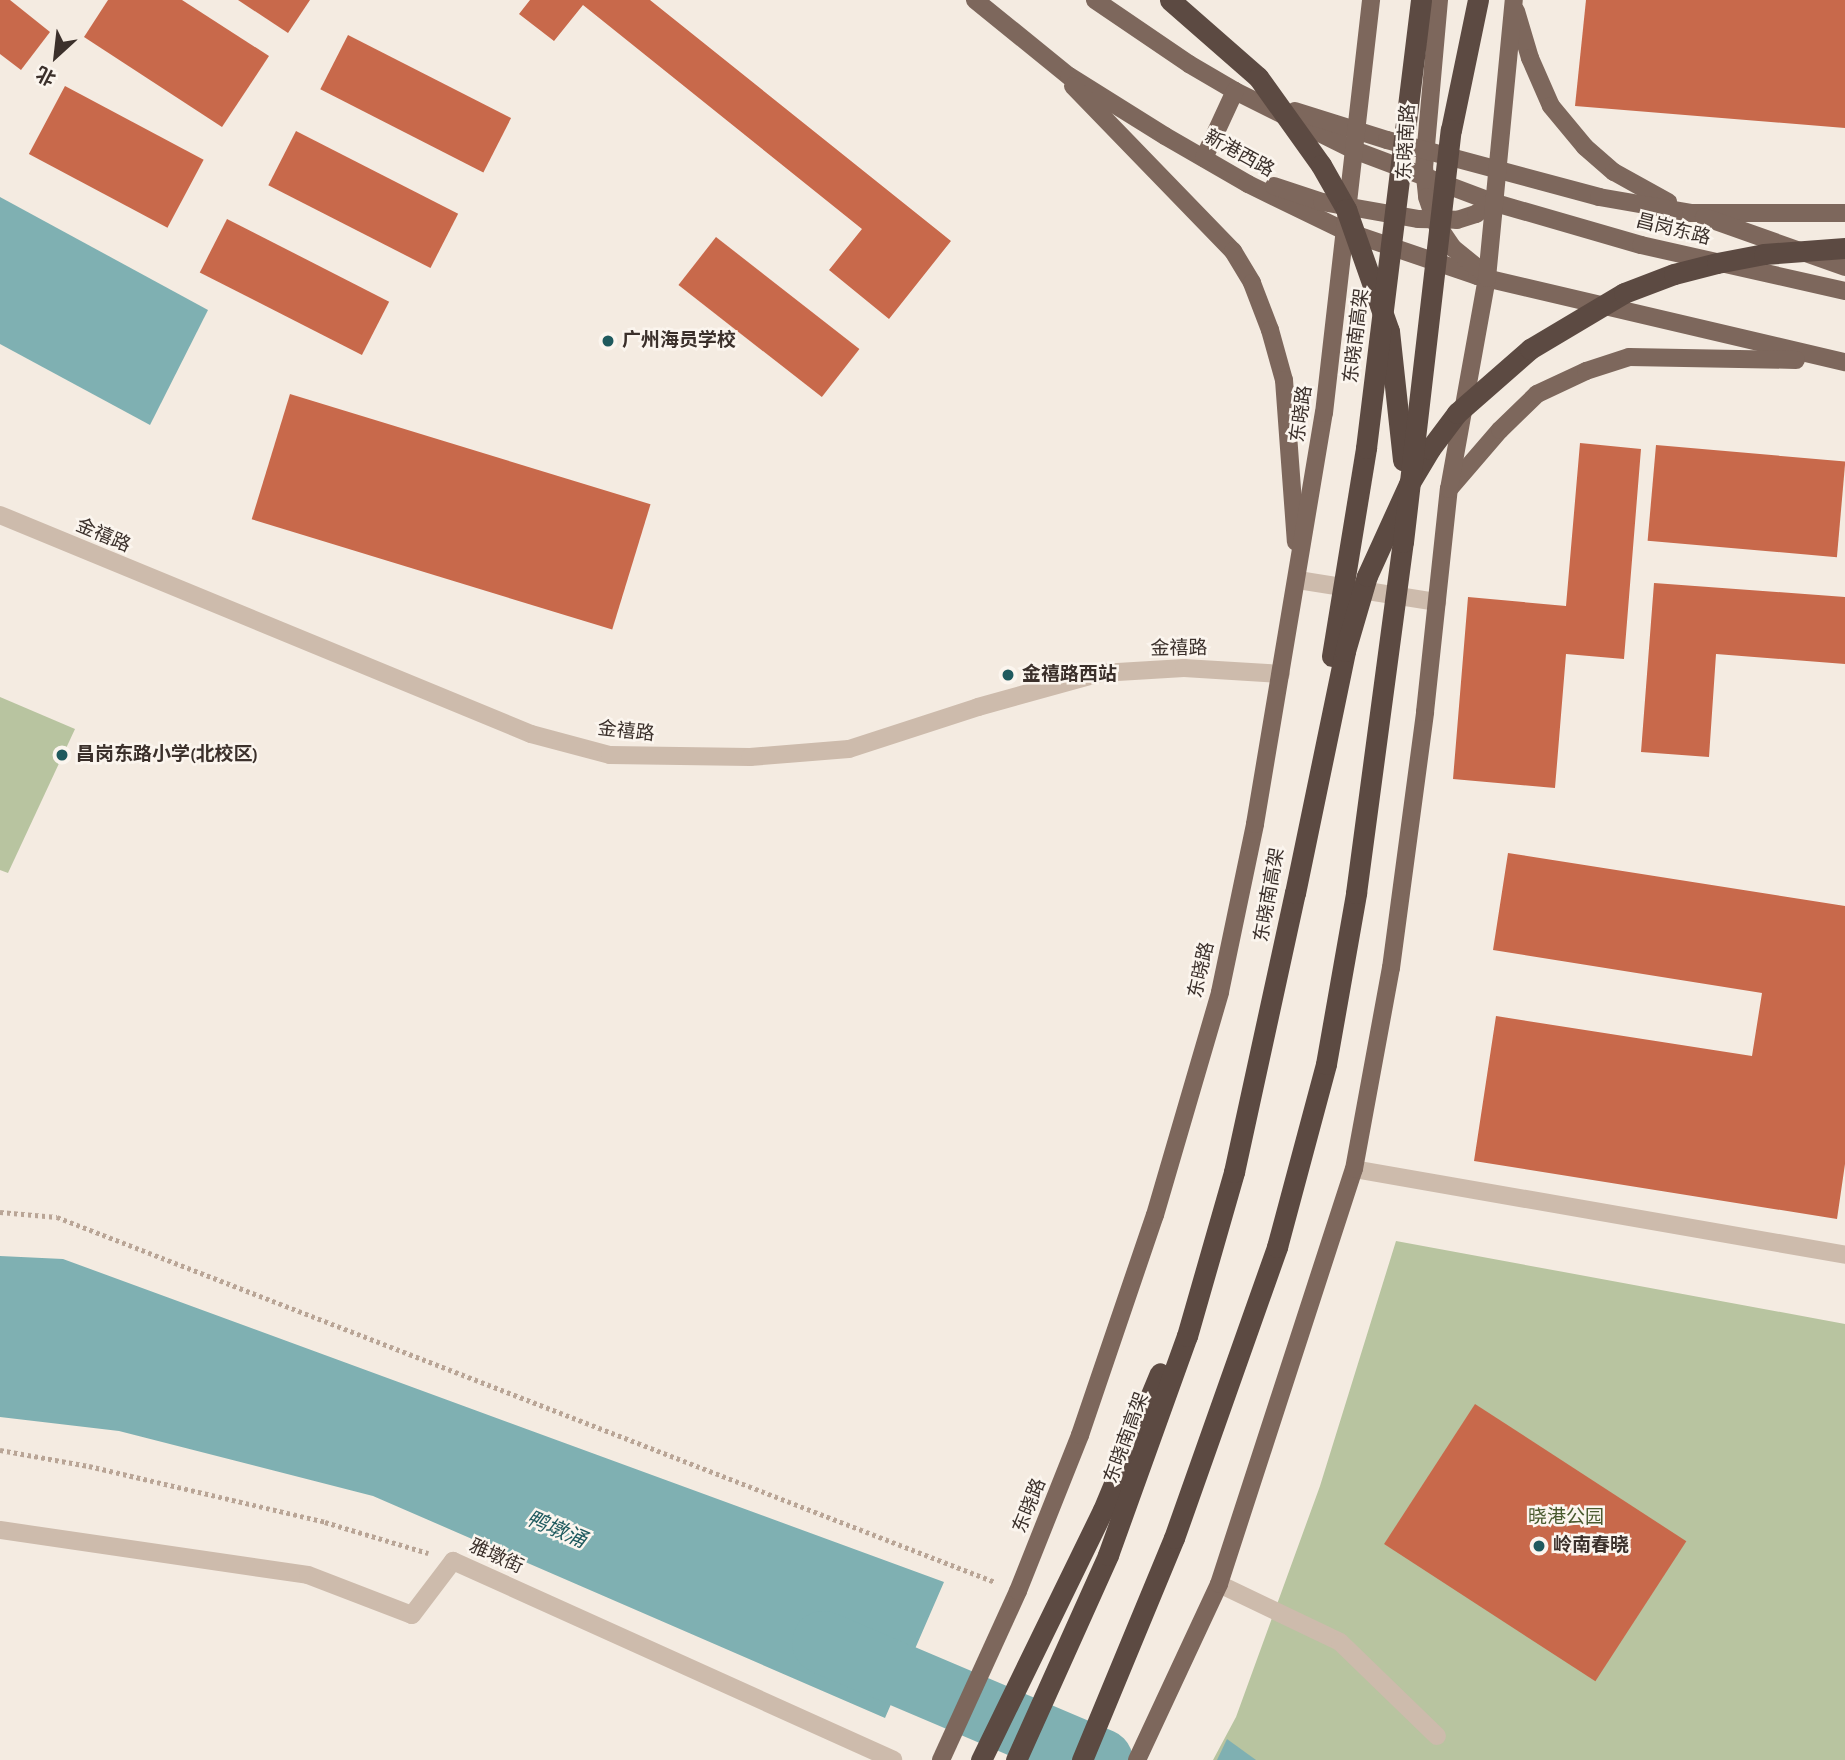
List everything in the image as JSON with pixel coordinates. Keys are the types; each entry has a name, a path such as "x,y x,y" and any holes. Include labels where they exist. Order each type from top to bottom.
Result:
{"highway":[{"path":"1170,0 1258,78 1321,165 1346,209 1389,331 1404,466 1403,542"},
{"path":"1408,122 1414,0"},
{"name":"东晓南高架","path":"1016,1760 1108,1555 1146,1456 1213,1253 1252,1098 1295,893 1366,447 1408,122 1420,0"},
{"path":"1082,1760 1174,1538 1259,1304 1295,1188 1317,1102 1356,894 1403,542 1464,0"},
{"path":"1451,130 1478,0"},
{"path":"1295,893 1345,651 1367,576 1409,484 1430,449 1457,413 1530,349 1624,293 1674,274 1717,263 1764,254 1845,248"},
{"path":"981,1760 1076,1567 1145,1410 1178,1329 1252,1098"}],"main road":[{"name":"新港西路","path":"975,0 1046,58 1101,96 1248,184 1345,231 1514,286 1838,361"},
{"path":"1095,0 1189,64 1235,91 1354,150 1492,202"},
{"path":"1354,150 1371,0"},
{"name":"东晓南路","path":"1439,0 1426,151 1427,197 1435,219 1453,248 1487,276"},
{"path":"1138,1760 1219,1584 1354,1169 1391,968 1449,489 1487,276 1495,170 1514,2"},
{"path":"1514,2 1530,58 1551,106 1585,147 1614,172 1644,192 1691,213 1845,267"},
{"path":"1046,58 1233,251 1252,283 1270,330 1284,380 1292,456 1298,580"},
{"path":"1235,91 1356,131 1599,197 1691,213 1845,213"},
{"path":"1235,91 1204,158 1287,191 1348,208 1457,220 1476,215 1492,202"},
{"name":"东晓路","path":"942,1758 1018,1591 1114,1339 1189,1104 1225,966 1255,824 1298,580 1324,413 1354,150"},
{"name":"昌岗东路","path":"1492,202 1642,245 1845,291"},
{"path":"1449,489 1500,430 1537,394 1586,371 1629,357 1838,361"}],"street":[{"name":"金禧路","path":"0,515 531,734 610,755 750,757 849,749 1101,673 1184,668 1281,674"},
{"path":"1298,580 1437,602"},
{"path":"1354,1169 1845,1255"},
{"name":"雅墩街","path":"0,1530 308,1575 412,1615 453,1561 893,1760"},
{"path":"1219,1584 1340,1642 1437,1736"}],"path":[{"path":"0,1212 57,1217 1018,1591"},
{"path":"0,1450 89,1466 325,1522 453,1561"}],"green space":[{"path":"0,697 75,729 8,873 0,870"},
{"name":"晓港公园","path":"1396,1241 1845,1324 1845,1760 1213,1760 1236,1717 1320,1486"}],"water":[{"path":"0,197 208,310 150,425 0,344"},
{"path":"0,1256 63,1259 944,1582 885,1718 373,1496 119,1431 0,1417"},
{"path":"1227,1739 1256,1760 1217,1760"}],"building":[{"path":"0,0 10,0 50,32 21,70 0,54"},
{"path":"108,0 182,0 269,56 222,127 84,37"},
{"path":"238,0 310,0 288,33"},
{"path":"530,0 650,0 951,241 889,319 829,270 862,229 583,5 554,41 519,14"},
{"path":"1586,0 1845,0 1845,128 1575,106"},
{"path":"348,35 511,118 483,172 320,89"},
{"path":"65,86 204,160 167,228 29,154"},
{"path":"296,131 458,214 430,268 268,185"},
{"path":"227,219 389,302 362,355 200,272"},
{"path":"716,237 859,349 822,397 678,285"},
{"path":"290,394 651,504 612,630 252,519"},
{"path":"1580,443 1641,449 1624,659 1566,654 1555,788 1453,779 1468,597 1566,606"},
{"path":"1656,445 1845,462 1837,557 1648,541"},
{"path":"1654,583 1845,597 1845,664 1716,654 1709,757 1641,752"},
{"path":"1508,853 1845,906 1845,1164 1837,1219 1474,1161 1496,1016 1752,1056 1762,993 1493,950"},
{"name":"岭南春晓","path":"1475,1404 1686,1541 1595,1681 1384,1544"}],"waterway":[{"name":"鸭墩涌","path":"823,1642 1101,1760"}],"place":[{"name":"广州海员学校","path":"608,341"},
{"name":"金禧路西站","path":"1008,675"},
{"name":"昌岗东路小学(北校区)","path":"62,755"},
{"name":"岭南春晓","path":"1539,1546"}]}
